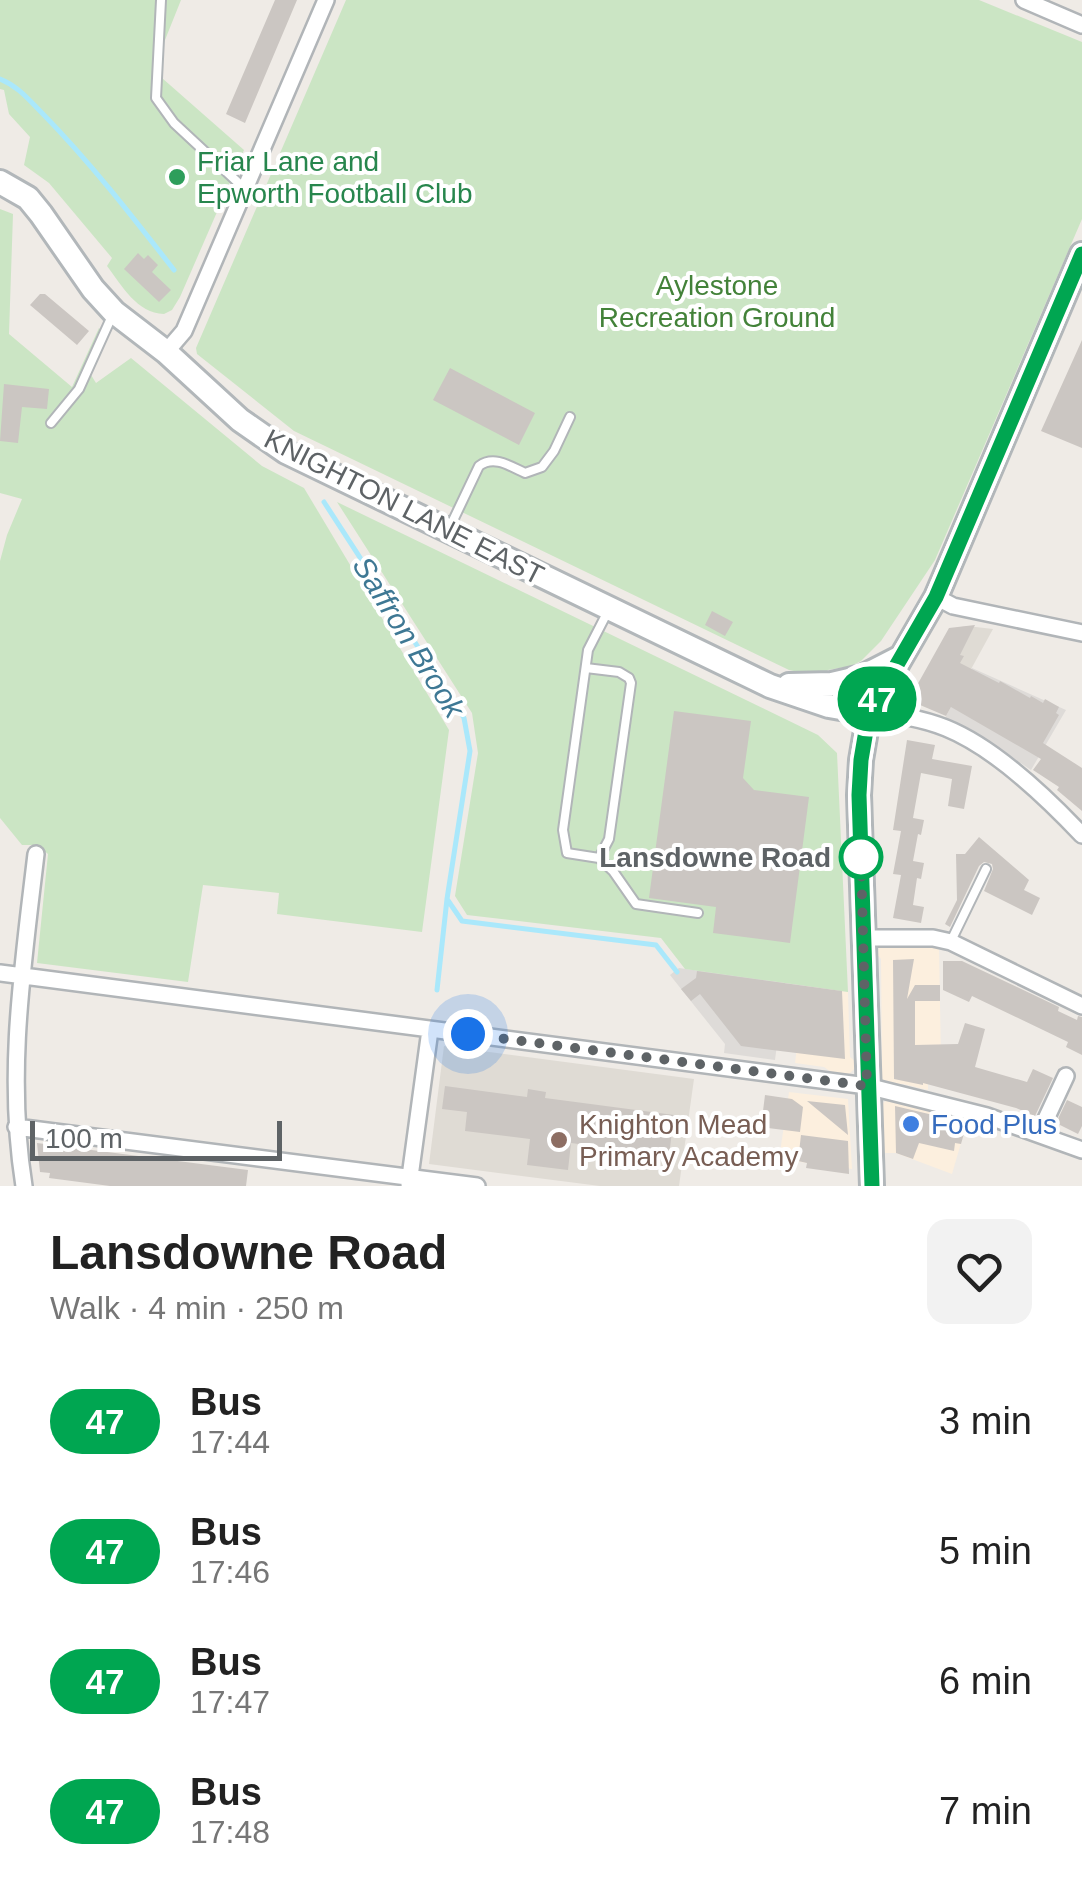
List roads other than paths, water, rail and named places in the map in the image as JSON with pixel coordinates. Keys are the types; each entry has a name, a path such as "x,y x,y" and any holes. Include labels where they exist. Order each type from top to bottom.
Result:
{"street":[{"path":"166,352 184,331 326,0"},
{"path":"1024,0 1082,24"},
{"name":"KNIGHTON LANE EAST","path":"0,182 28,198 114,312 166,352 240,420 286,452 770,686 829,706 869,713"},
{"path":"872,1186 859,795 869,713 936,597 1082,254"},
{"path":"936,597 954,606 1081,630"},
{"name":"KNIGHTON LANE EAST","path":"770,686 832,684 862,677 902,656"},
{"path":"869,713 918,719 970,741 1028,785 1082,835"},
{"path":"24,1186 16,1126 15,1052 36,854"},
{"path":"863,938 934,938 950,942 1082,1006"},
{"path":"0,974 867,1086 987,1116 1082,1150"},
{"path":"409,1182 430,1030"},
{"path":"1040,1134 1066,1076"},
{"path":"16,1126 409,1182 478,1186"}],"lane":[{"path":"161,0 156,98 174,123 245,189"},
{"path":"51,423 79,389 114,312"},
{"path":"448,531 480,466 486,461 501,462 525,472 542,467 570,416"},
{"path":"609,609 588,650 563,830 566,854 599,858 636,904 698,912"},
{"path":"586,668 619,672 630,678 631,683 610,839 599,858"},
{"path":"950,942 986,869"}],"waterway":[{"name":"Saffron Brook","path":"0,79 23,94 60,132 174,270"},
{"name":"Saffron Brook","path":"324,502 464,718 470,751 447,899 462,921 656,945 677,972"},
{"name":"Saffron Brook","path":"437,990 447,899"}],"place":[{"name":"Friar Lane and Epworth Football Club","path":"177,177"},
{"name":"Lansdowne Road","path":"861,857"},
{"name":"Food Plus","path":"911,1124"},
{"name":"Knighton Mead Primary Academy","path":"559,1140"}],"park label":[{"name":"Aylestone Recreation Ground","path":"717,301"}]}
